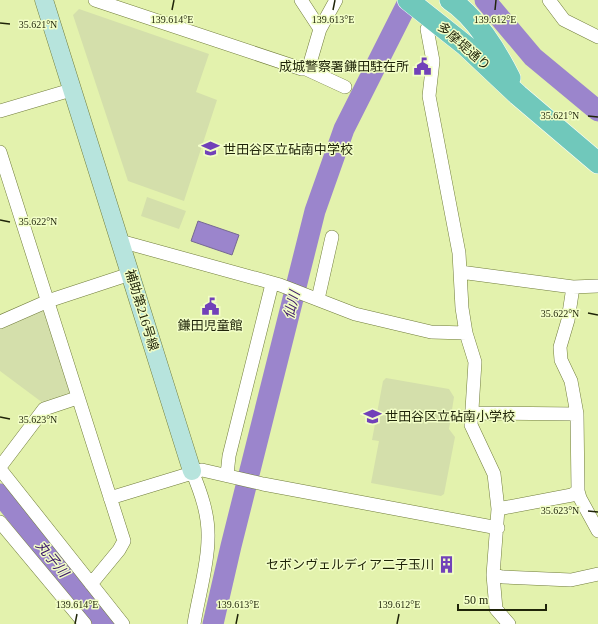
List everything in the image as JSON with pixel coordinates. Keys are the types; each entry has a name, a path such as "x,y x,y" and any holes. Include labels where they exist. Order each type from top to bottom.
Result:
{"main road":[{"name":"多摩堤通り","path":"450,0 471,20 489,42 518,95"},
{"name":"多摩堤通り","path":"420,10 466,46 518,95 598,163"}],"street":[{"name":"補助第216号線","path":"44,0 71,90 192,471 204,501 208,539 194,624"},
{"path":"95,0 302,70 310,63 320,29 336,0"},
{"path":"301,0 320,29"},
{"path":"549,0 564,20 598,37"},
{"path":"420,10 427,29 433,61 428,96 459,253 462,308 466,334 475,362 470,424 494,474 498,509 498,528 493,575 496,609 509,624"},
{"path":"306,68 345,87"},
{"path":"0,111 71,90"},
{"path":"0,152 48,301 77,398 124,541 119,550 90,584"},
{"path":"314,298 332,237"},
{"path":"120,241 276,284 355,314 431,332 466,334"},
{"path":"460,272 573,287 598,286"},
{"path":"0,322 48,301 130,274"},
{"path":"230,476 229,456 276,284"},
{"path":"573,287 568,320 560,347 561,360 573,387 577,414 578,491 580,498 598,531"},
{"path":"77,398 44,410 0,468 123,624"},
{"path":"472,413 577,414"},
{"path":"110,498 192,471 202,470 263,484 498,528"},
{"path":"498,509 572,495 578,491"},
{"path":"0,525 85,624"},
{"path":"493,575 503,578 571,580 598,574"}],"green space":[{"path":"79,9 209,54 196,92 217,100 184,201 128,181 73,15"},
{"path":"147,197 186,211 179,229 141,216"},
{"path":"44,309 70,393 43,403 0,371 0,329"},
{"path":"386,378 449,389 454,397 449,429 455,437 444,494 441,496 371,483 379,441 372,440 383,381"}],"shaded area":[{"path":"198,221 239,235 232,255 191,241"}],"waterway":[{"name":"仙川","path":"213,624 231,546 315,211 344,129 409,0"},
{"path":"485,0 533,57 598,111"},
{"name":"丸子川","path":"0,494 104,624"}],"place":[{"name":"成城警察署鎌田駐在所","path":"422,66"},
{"name":"世田谷区立砧南中学校","path":"210,149"},
{"name":"鎌田児童館","path":"210,306"},
{"name":"世田谷区立砧南小学校","path":"372,416"},
{"name":"セボンヴェルディア二子玉川","path":"447,564"}]}
